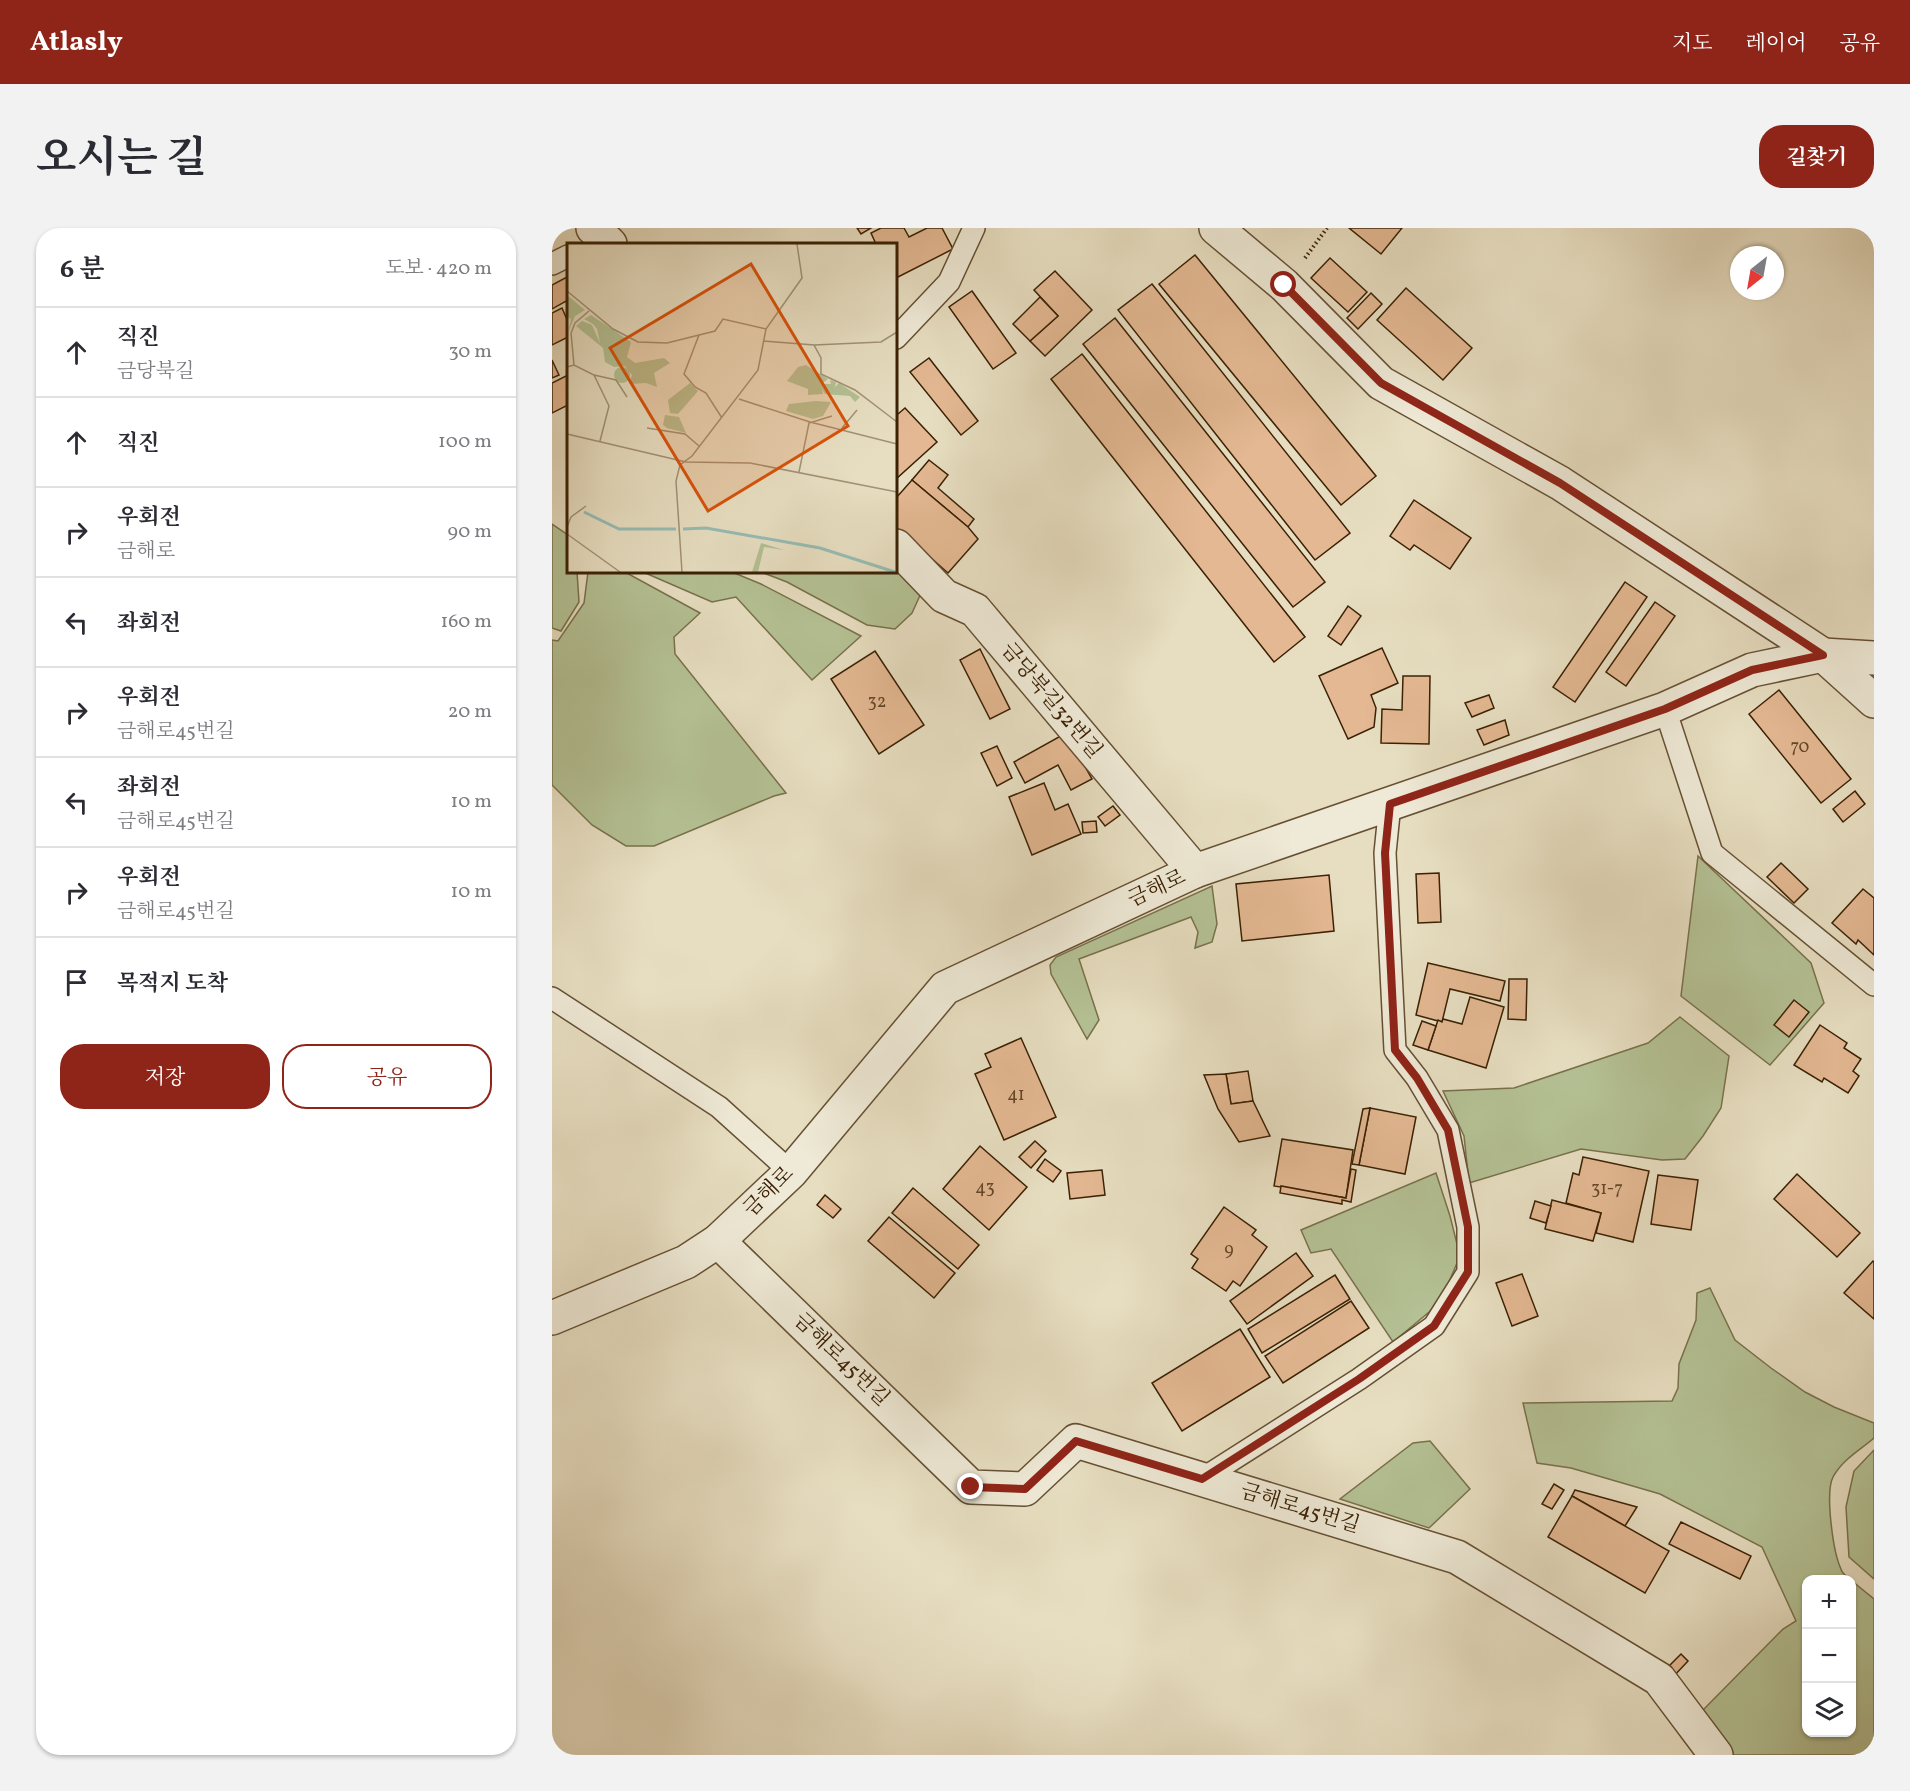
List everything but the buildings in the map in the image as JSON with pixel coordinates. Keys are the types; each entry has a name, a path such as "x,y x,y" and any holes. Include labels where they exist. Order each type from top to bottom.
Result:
{"street":[{"path":"1216,228 1284,285 1381,383 1560,483 1823,655 1874,701"},
{"name":"금당북길32번길","path":"897,547 944,596 975,610 1195,871"},
{"name":"금해로","path":"552,1318 686,1262 718,1241 791,1172 945,988 1195,871 1665,709 1752,670 1823,655 1874,658"},
{"name":"금해로45번길","path":"718,1241 971,1487 1025,1489 1076,1441 1457,1557 1659,1679 1716,1755"}],"lane":[{"path":"897,337 948,282 974,228"},
{"path":"552,264 567,256"},
{"path":"1665,709 1713,853 1874,985"},
{"path":"1202,1479 1359,1379 1434,1326 1468,1272 1468,1227 1448,1130 1417,1078 1395,1050 1385,853 1390,804"},
{"path":"552,998 719,1107 791,1172"}],"green space":[{"path":"552,524 567,534 567,573 577,573 579,602 561,631 552,628"},
{"path":"897,568 922,591 912,613 895,629 867,625 787,582 764,573 897,573"},
{"path":"588,573 627,573 700,613 674,637 675,654 786,793 654,846 626,846 592,825 552,785 552,640 558,641 584,603"},
{"path":"645,573 734,573 761,584 861,636 812,680 736,597 712,602"},
{"path":"1698,856 1811,963 1824,1003 1770,1065 1681,996"},
{"path":"1212,886 1217,924 1212,942 1195,948 1198,932 1191,917 1079,959 1099,1020 1087,1039 1051,974 1050,965 1056,957"},
{"path":"1680,1017 1729,1056 1721,1108 1685,1159 1662,1160 1581,1149 1469,1183 1464,1136 1443,1091 1514,1088 1648,1043"},
{"path":"1436,1173 1460,1256 1440,1303 1393,1342 1331,1249 1311,1253 1301,1230"},
{"path":"1710,1288 1735,1340 1771,1368 1805,1392 1874,1423 1874,1438 1841,1465 1831,1485 1830,1509 1835,1550 1844,1575 1802,1575 1802,1737 1856,1737 1856,1584 1874,1599 1874,1755 1730,1755 1702,1711 1783,1629 1796,1621 1762,1547 1660,1494 1571,1468 1537,1463 1523,1403 1672,1401 1678,1388 1679,1364 1696,1320 1697,1293"},
{"path":"1430,1441 1470,1489 1429,1528 1340,1499 1413,1443"},
{"path":"1874,1450 1874,1579 1849,1557 1846,1507 1854,1471"}],"route":[{"path":"971,1487 1025,1489 1076,1441 1202,1479 1359,1379 1434,1326 1468,1272 1468,1227 1448,1130 1417,1078 1395,1050 1385,853 1390,804 1665,709 1752,670 1823,655 1560,483 1381,383 1284,285"}]}
